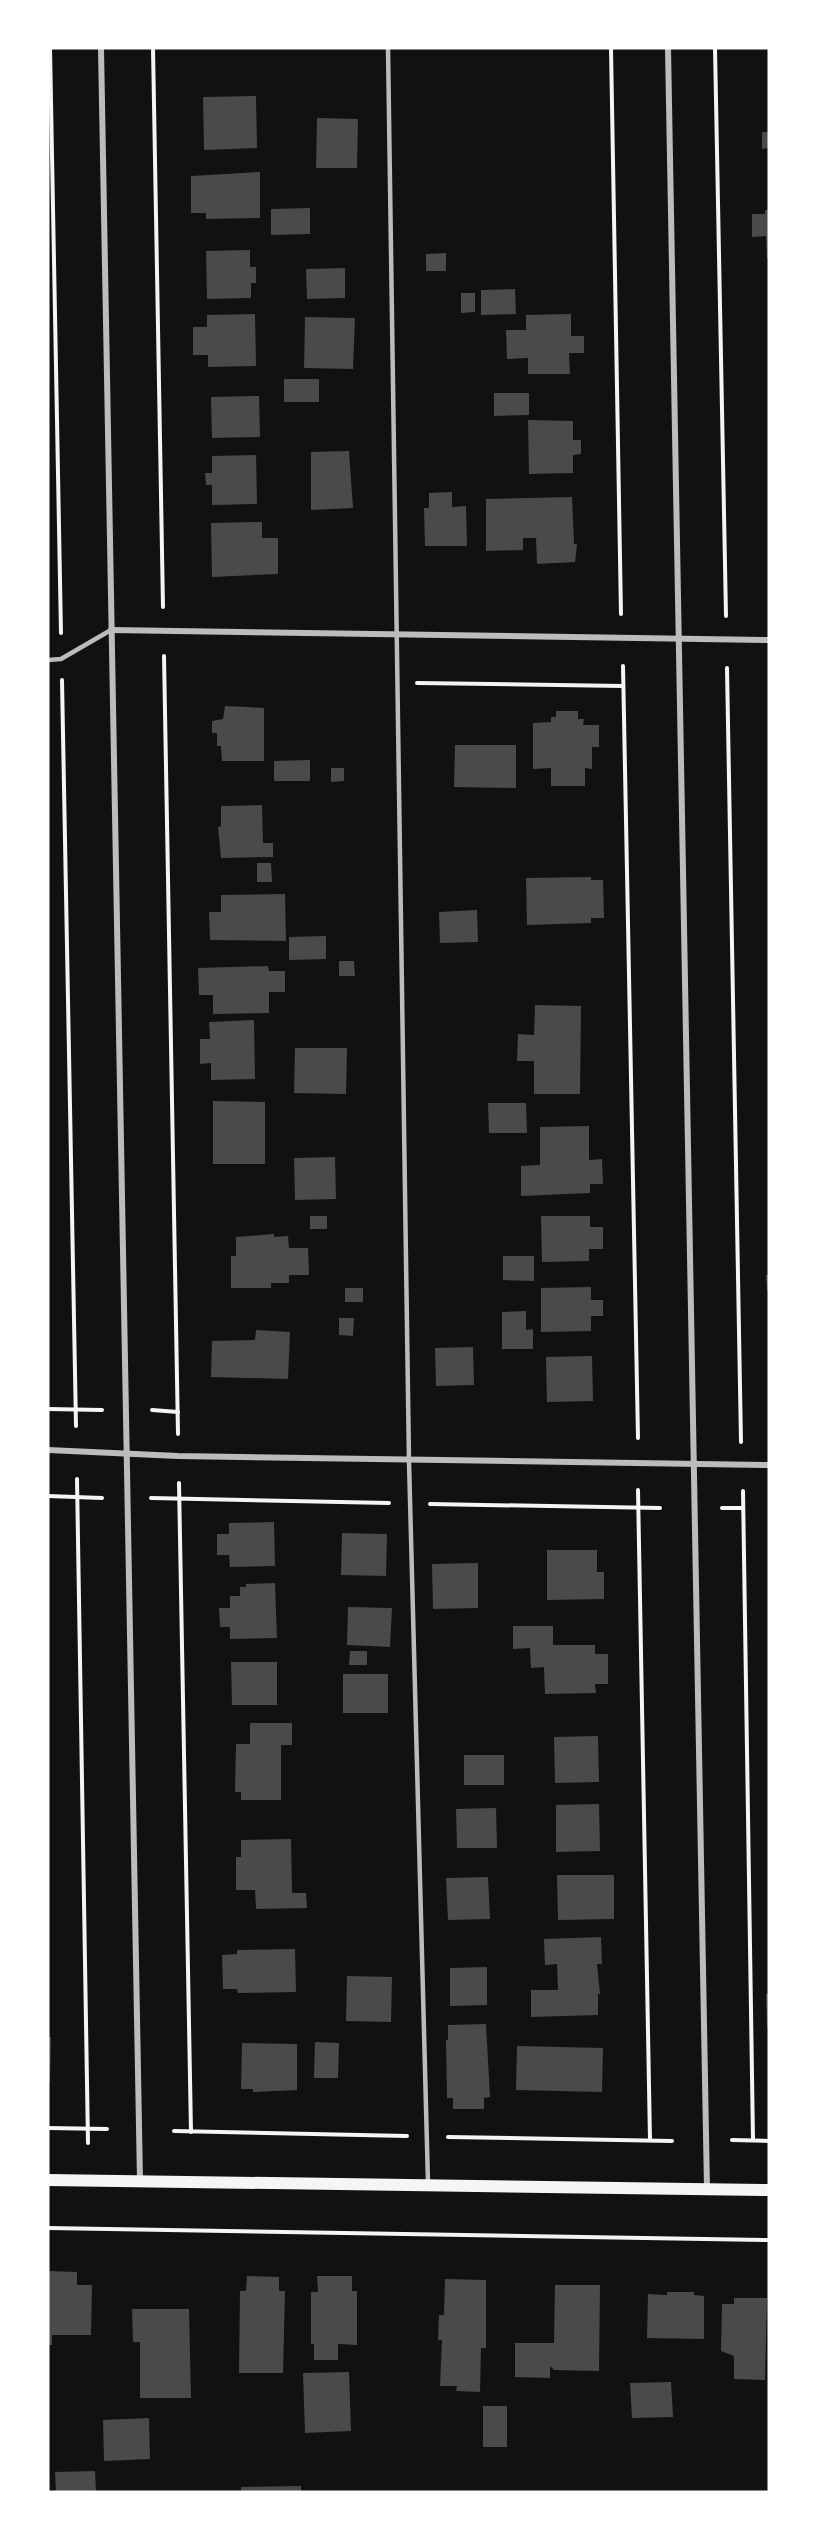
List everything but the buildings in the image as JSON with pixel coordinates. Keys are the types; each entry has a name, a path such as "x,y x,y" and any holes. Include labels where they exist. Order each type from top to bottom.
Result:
{"main road":[{"path":"48,2180 769,2190"}],"street":[{"path":"101,48 140,2181"},
{"path":"668,48 706,2189"},
{"path":"111,630 398,632 769,640"},
{"path":"48,1450 409,1461 769,1465"}],"lane":[{"path":"388,48 409,1461 428,2185"},
{"path":"48,660 61,659 111,630"}],"path":[{"path":"50,48 76,1426"},
{"path":"153,48 163,607"},
{"path":"611,48 621,614"},
{"path":"715,48 726,616"},
{"path":"164,656 178,1435"},
{"path":"623,666 638,1438"},
{"path":"727,668 741,1442"},
{"path":"399,683 623,686"},
{"path":"48,1409 102,1410"},
{"path":"152,1410 178,1412"},
{"path":"77,1479 88,2143"},
{"path":"179,1483 191,2132"},
{"path":"638,1490 650,2140"},
{"path":"743,1491 753,2140"},
{"path":"48,1496 102,1498"},
{"path":"722,1508 742,1508"},
{"path":"48,2128 107,2129"},
{"path":"732,2140 769,2141"},
{"path":"48,2228 769,2240"}]}
